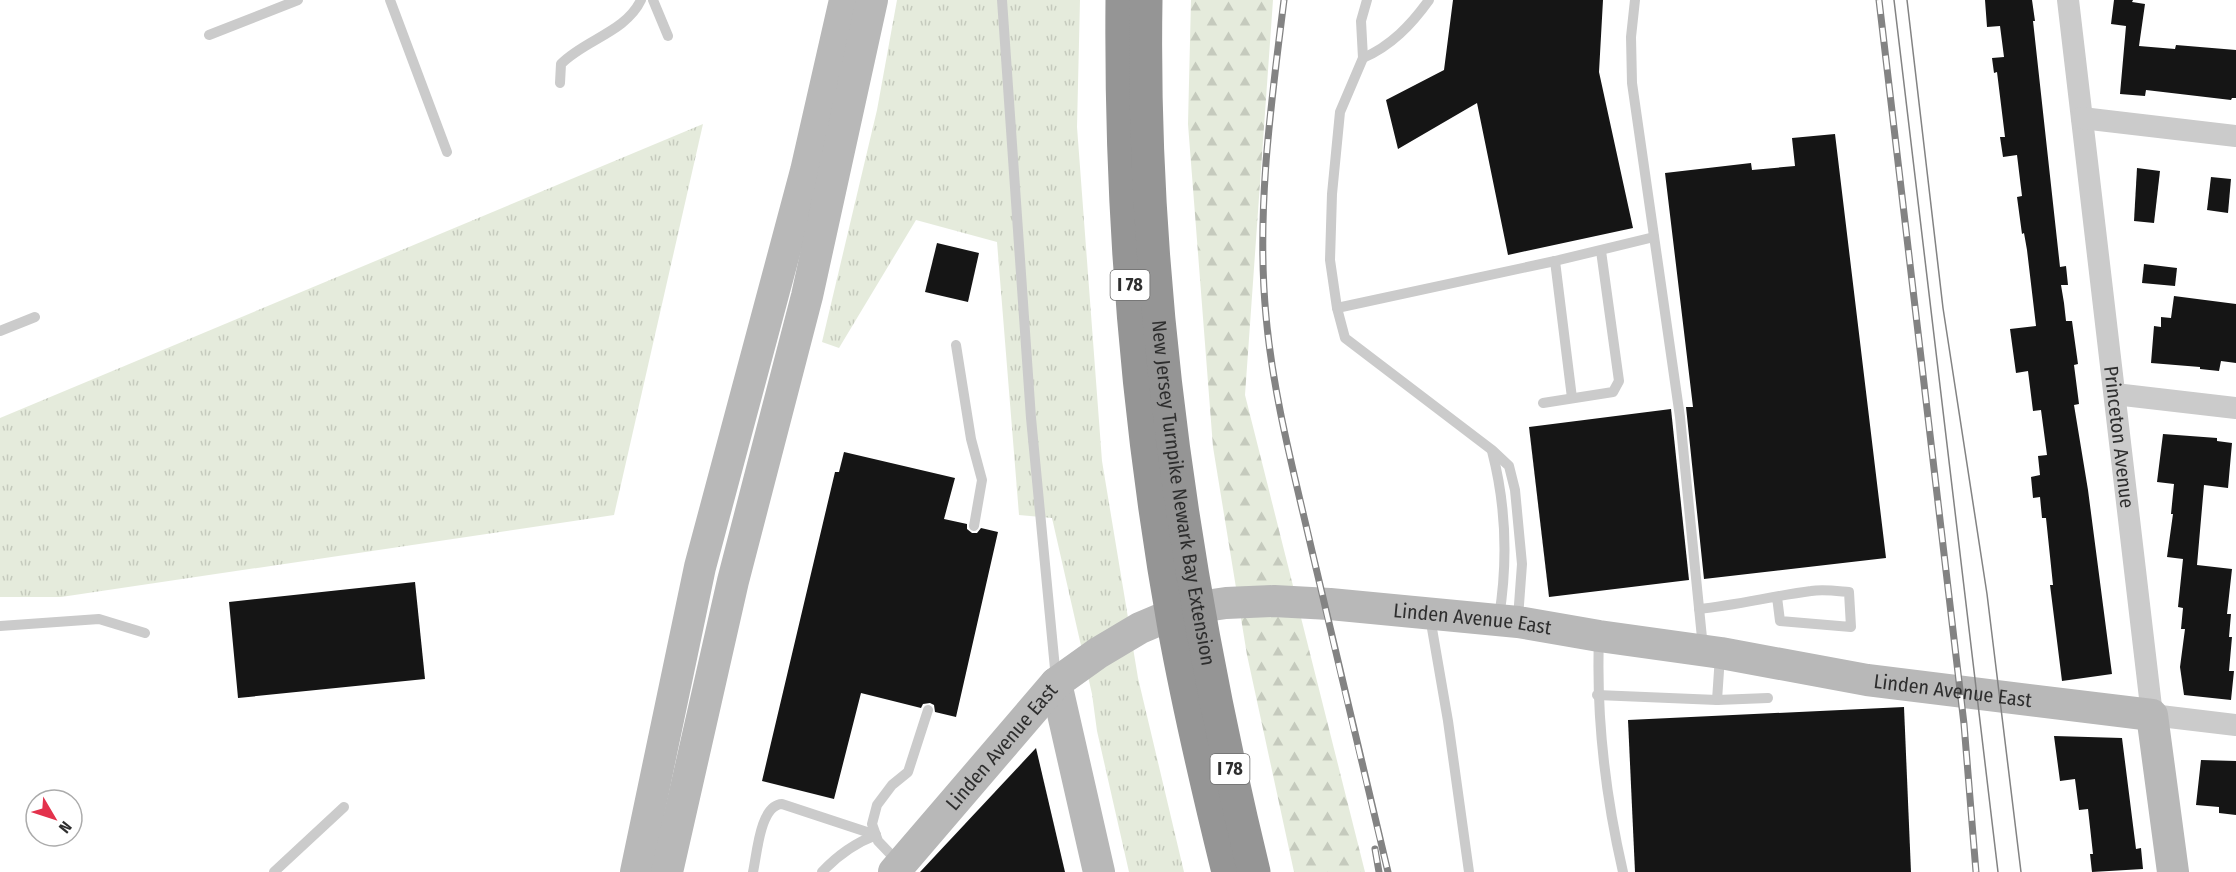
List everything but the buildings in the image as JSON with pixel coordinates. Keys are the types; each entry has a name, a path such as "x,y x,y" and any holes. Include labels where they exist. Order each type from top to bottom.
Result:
{"highway":[{"name":"New Jersey Turnpike Newark Bay Extension","path":"1122,0 1124,178 1131,298 1144,425 1177,564 1228,872"},
{"name":"New Jersey Turnpike Newark Bay Extension","path":"1146,0 1149,167 1156,285 1171,424 1177,564"},
{"name":"New Jersey Turnpike Newark Bay Extension","path":"1196,668 1254,872"}],"street":[{"path":"636,872 700,567 806,171 845,0"},
{"path":"667,872 733,581 807,296 872,0"},
{"name":"Princeton Avenue","path":"2068,0 2152,715 2173,872"},
{"path":"2082,118 2236,136"},
{"path":"2115,394 2236,408"},
{"name":"Linden Avenue East","path":"897,868 1056,683 1098,653 1140,628 1185,609 1226,603 1274,601 1330,604 1508,621 1712,652 1867,680 2152,715"},
{"path":"1056,683 1099,872"},
{"path":"2152,715 2236,725"}],"lane":[{"path":"209,35 298,0"},
{"path":"390,0 447,152"},
{"path":"560,83 561,64 573,52 608,33 636,11 641,0"},
{"path":"653,0 668,36"},
{"path":"1002,0 1031,418 1056,683"},
{"path":"1367,0 1361,21 1363,58 1340,112 1332,194 1330,260 1336,308 1345,338 1492,450 1509,466 1515,490 1522,564 1508,621"},
{"path":"1363,58 1381,50 1414,22 1429,0"},
{"path":"1635,0 1631,37 1632,83 1680,417 1699,609 1712,652 1717,700"},
{"path":"1336,308 1601,251 1654,237"},
{"path":"1543,403 1612,392 1619,381 1601,251"},
{"path":"1555,261 1572,398"},
{"path":"0,331 35,317"},
{"path":"956,345 971,439 982,480 974,526"},
{"path":"1492,450 1497,470 1504,536 1508,621"},
{"path":"1699,609 1814,591 1849,592 1851,627 1780,621 1777,597"},
{"path":"1430,614 1448,721 1469,872"},
{"path":"0,626 99,619 145,633"},
{"path":"1599,636 1597,695 1610,815 1623,872"},
{"path":"1597,695 1717,700 1768,698"},
{"path":"897,868 878,841 872,824 878,805 892,785 908,772 928,710"},
{"path":"753,872 764,819 768,811 776,804 876,835"},
{"path":"274,872 345,807"},
{"path":"822,872 859,842 876,835"}],"green space":[{"path":"897,0 1080,0 1077,127 1102,461 1138,678 1184,872 1129,872 1052,518 1019,515 997,242 916,220 839,348 822,342 877,110"},
{"path":"1191,0 1273,0 1245,395 1365,872 1294,872 1247,655 1213,447 1188,124"},
{"path":"703,124 614,515 61,597 0,597 0,418"}],"tram line":[{"path":"1894,0 1998,872"},
{"path":"1907,0 1943,308 1987,594 2021,872"}],"railway":[{"path":"1284,0 1270,118 1264,197 1263,277 1269,346 1291,463 1388,872"},
{"path":"1879,0 1964,724 1976,872"},
{"path":"1375,849 1379,872"}]}
